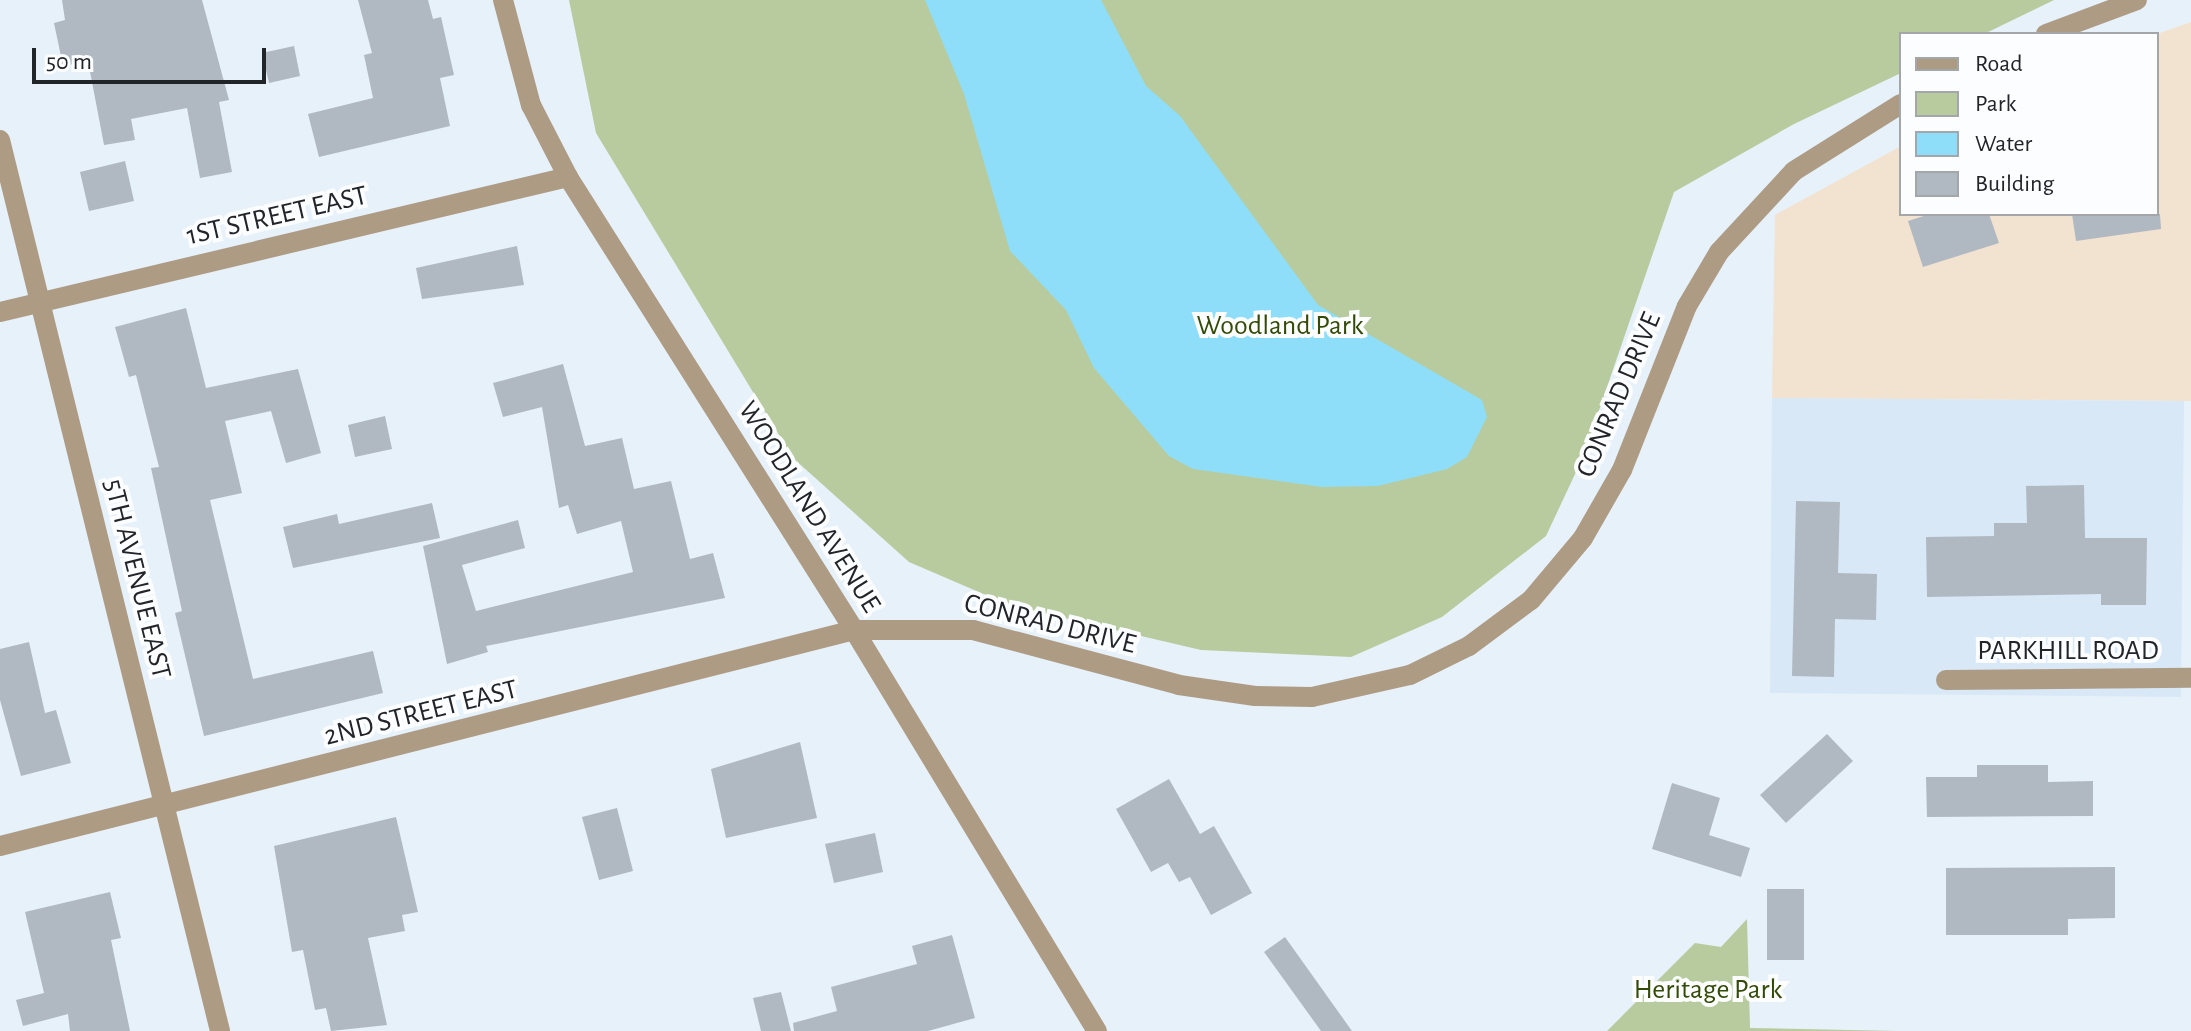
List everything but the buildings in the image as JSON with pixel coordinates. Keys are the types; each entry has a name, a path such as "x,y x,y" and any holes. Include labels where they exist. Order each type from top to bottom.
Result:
{"street":[{"name":"WOODLAND AVENUE","path":"503,0 531,105 568,177 854,630 1097,1031"},
{"path":"2051,32 2137,0"},
{"name":"CONRAD DRIVE","path":"854,630 973,630 1179,685 1255,696 1362,689 1445,658 1531,600 1583,538 1622,470 1687,306 1719,252 1794,171 1899,105"},
{"name":"5TH AVENUE EAST","path":"0,140 220,1031"},
{"name":"1ST STREET EAST","path":"0,312 568,177"},
{"name":"2ND STREET EAST","path":"0,846 854,630"},
{"name":"PARKHILL ROAD","path":"1946,680 2191,678"}],"shaded area":[{"path":"2191,22 2191,401 1772,398 1775,215 1899,147 1899,216 2159,216 2159,33"},
{"path":"1772,398 2184,401 2181,697 1770,693"}],"green space":[{"name":"Woodland Park","path":"569,0 2054,0 1988,32 1899,32 1899,74 1794,124 1674,192 1583,457 1546,536 1442,617 1351,657 1201,650 1009,605 909,562 793,458 596,133"},
{"name":"Heritage Park","path":"1747,919 1750,1028 1898,1031 1607,1031 1695,943 1721,947"}],"water":[{"path":"925,0 1101,0 1146,86 1180,116 1318,305 1482,400 1487,417 1467,457 1447,469 1378,486 1322,487 1193,469 1169,456 1094,368 1066,310 1010,251 964,94"}]}
